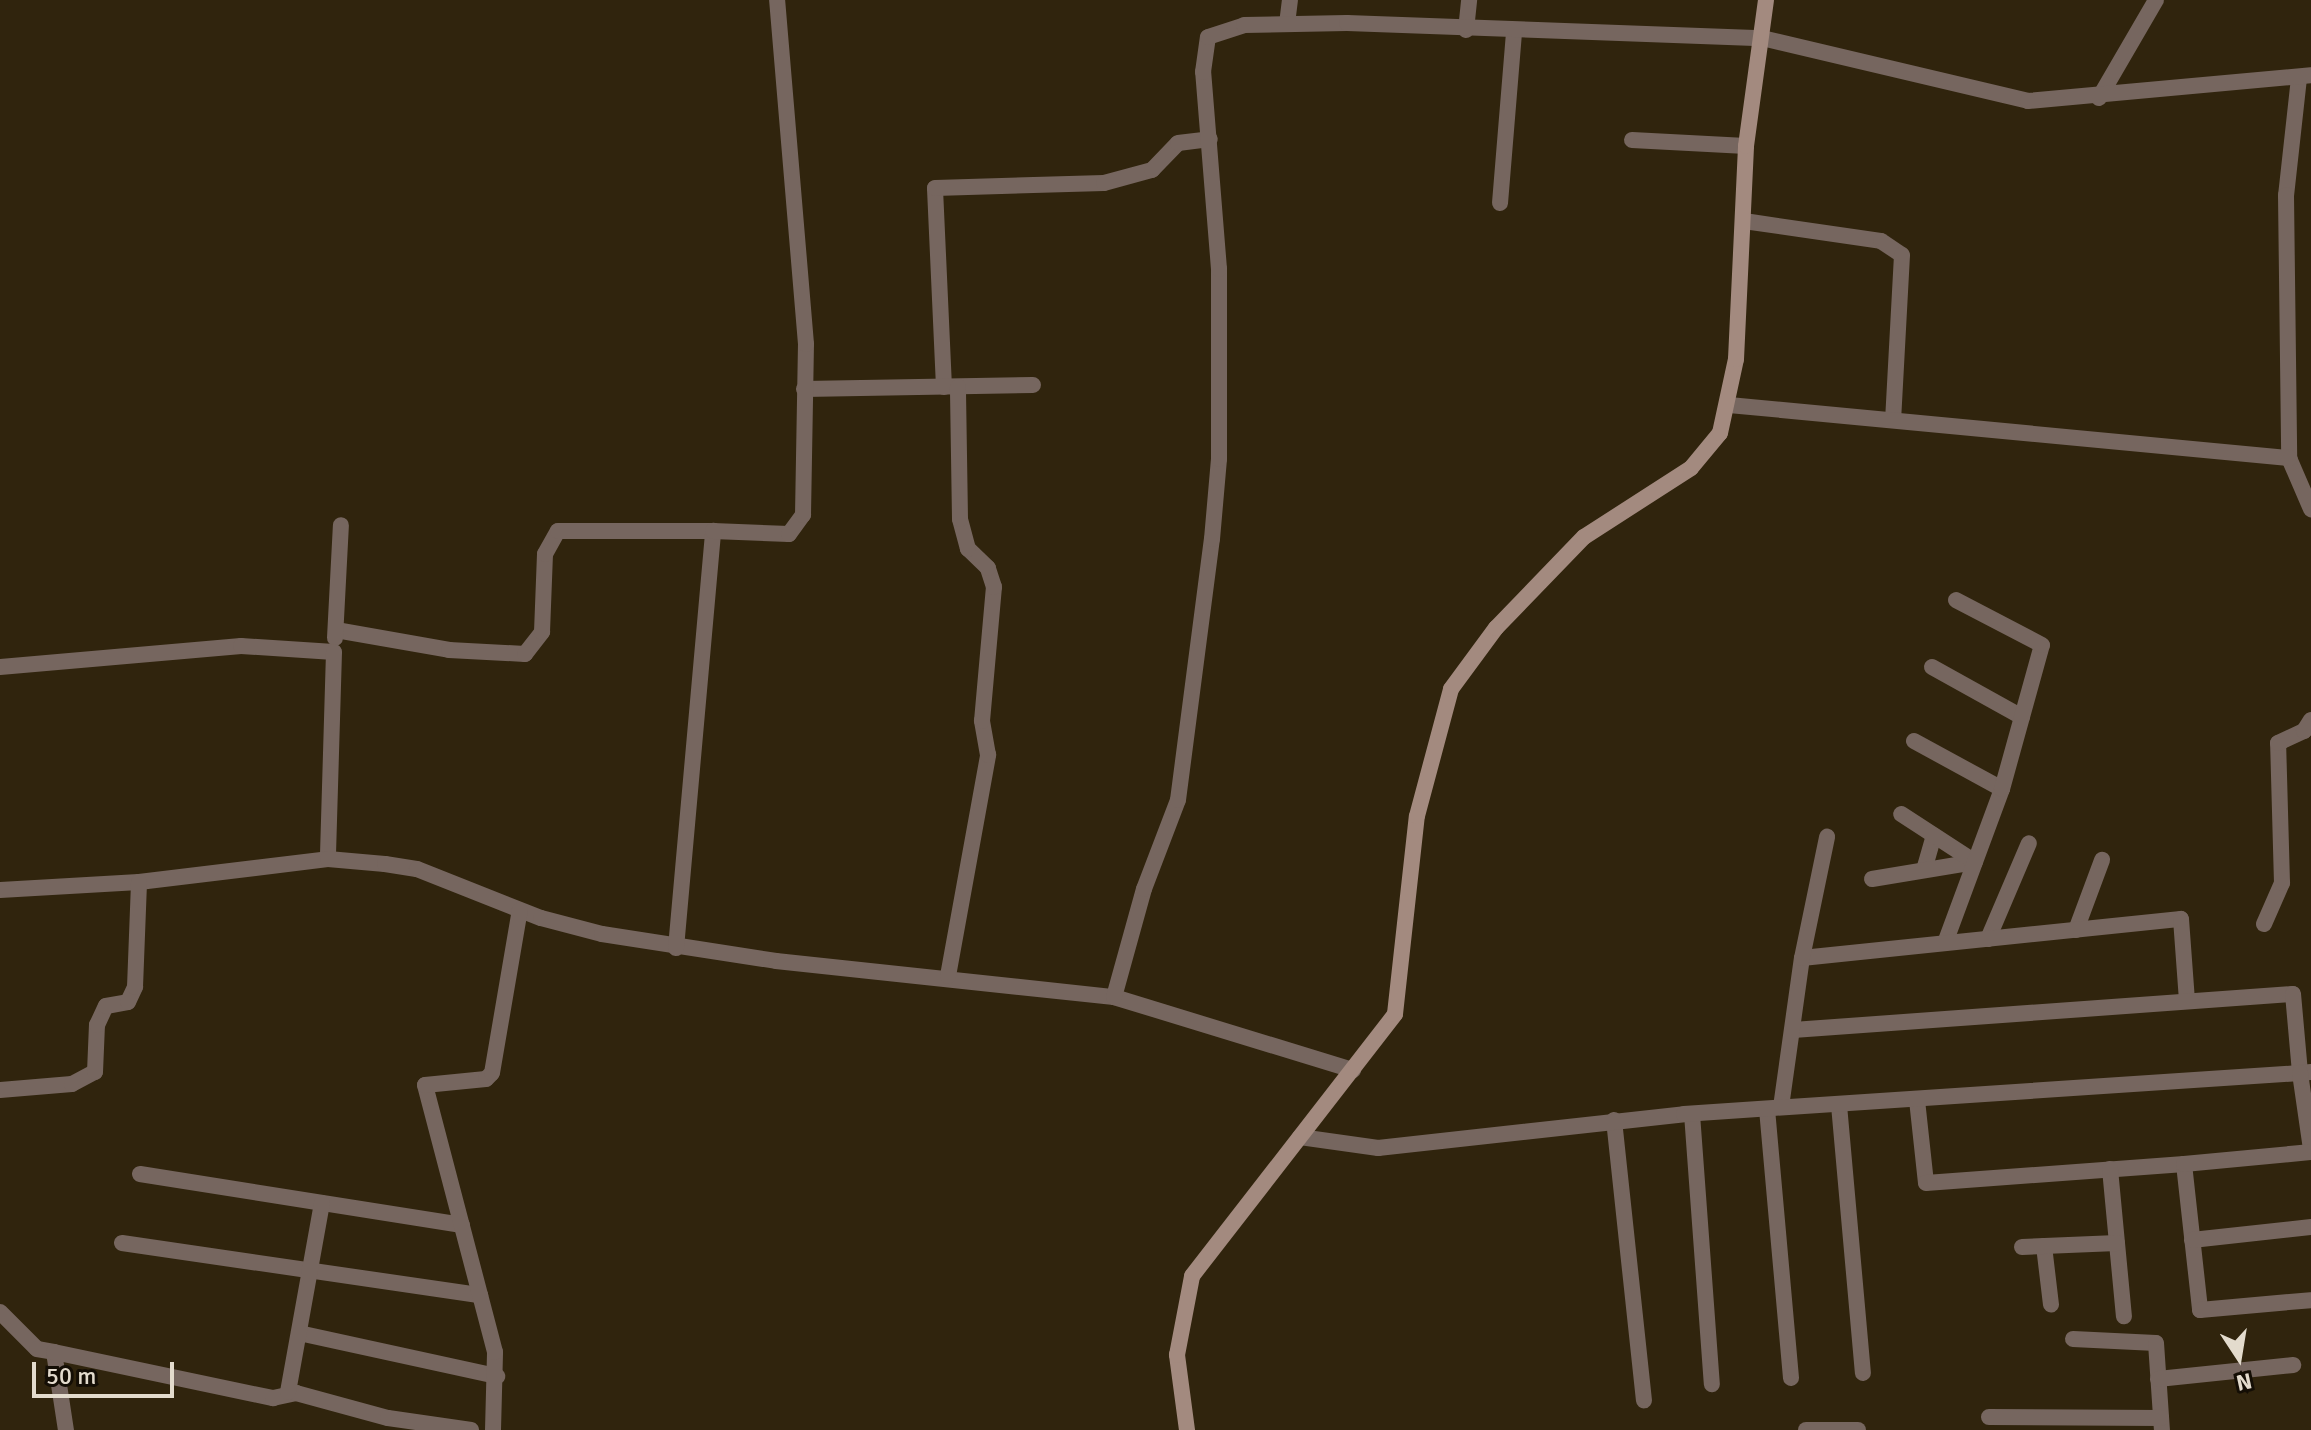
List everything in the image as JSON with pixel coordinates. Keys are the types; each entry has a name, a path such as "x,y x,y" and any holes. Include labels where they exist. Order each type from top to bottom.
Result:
{"street":[{"path":"336,630 449,650 525,654 542,632 545,554 558,531 796,529 804,507 804,389 777,0"},
{"path":"1287,24 1290,0"},
{"path":"1466,30 1469,0"},
{"path":"1187,1430 1177,1355 1192,1276 1395,1014 1417,816 1451,689 1496,628 1584,537 1709,452 1729,405 1744,221 1746,146 1766,0"},
{"path":"2099,98 2156,0"},
{"path":"1114,997 1144,889 1178,800 1212,539 1219,459 1219,283 1203,44 1216,32 1287,24 1762,38 1988,96 2099,98 2305,76 2286,195 2289,458 2311,509"},
{"path":"1500,203 1514,32"},
{"path":"948,976 988,755 982,721 994,587 988,568 966,544 960,519 935,188 1104,183 1152,170 1178,143 1210,139"},
{"path":"1632,140 1746,146"},
{"path":"1744,221 1881,241 1902,255 1893,419"},
{"path":"804,389 1033,385"},
{"path":"1729,405 2289,458"},
{"path":"328,859 341,525"},
{"path":"676,948 713,531"},
{"path":"1945,943 2002,789 2042,645 1956,600"},
{"path":"0,667 241,646 334,652"},
{"path":"1932,667 2022,717"},
{"path":"2264,924 2282,883 2278,743 2304,731 2311,720"},
{"path":"1914,741 2002,789"},
{"path":"1901,814 1975,862"},
{"path":"1924,870 1934,835"},
{"path":"1791,1378 1774,1108 1793,1030 1802,958 1827,837"},
{"path":"1988,939 2029,843"},
{"path":"0,890 139,882 328,859 417,869 520,910 676,948 948,976 1114,997 1353,1070"},
{"path":"2076,930 2102,860"},
{"path":"1872,879 1975,862"},
{"path":"0,1090 72,1084 95,1072 97,1025 106,1006 128,1002 135,987 139,882"},
{"path":"493,1430 497,1376 480,1295 425,1085 486,1079 492,1073 520,910"},
{"path":"1802,958 2181,919 2187,1001"},
{"path":"1793,1030 2293,994 2306,1072 2311,1151 2184,1164 1926,1183 1917,1100"},
{"path":"1300,1137 1378,1148 1614,1120 2306,1072"},
{"path":"1839,1105 1863,1373"},
{"path":"1692,1114 1712,1384"},
{"path":"1614,1120 1644,1400"},
{"path":"2184,1164 2200,1310 2311,1300"},
{"path":"2110,1169 2124,1316"},
{"path":"140,1174 462,1225"},
{"path":"288,1392 322,1203"},
{"path":"2192,1240 2311,1227"},
{"path":"122,1243 480,1295"},
{"path":"2022,1247 2117,1243"},
{"path":"2044,1246 2051,1305"},
{"path":"0,1312 37,1349 273,1398 288,1392 471,1430"},
{"path":"299,1333 497,1376"},
{"path":"1989,1417 2162,1424 2156,1343 2073,1339"},
{"path":"54,1352 66,1430"},
{"path":"2158,1379 2293,1365"},
{"path":"1806,1430 1858,1430"}]}
